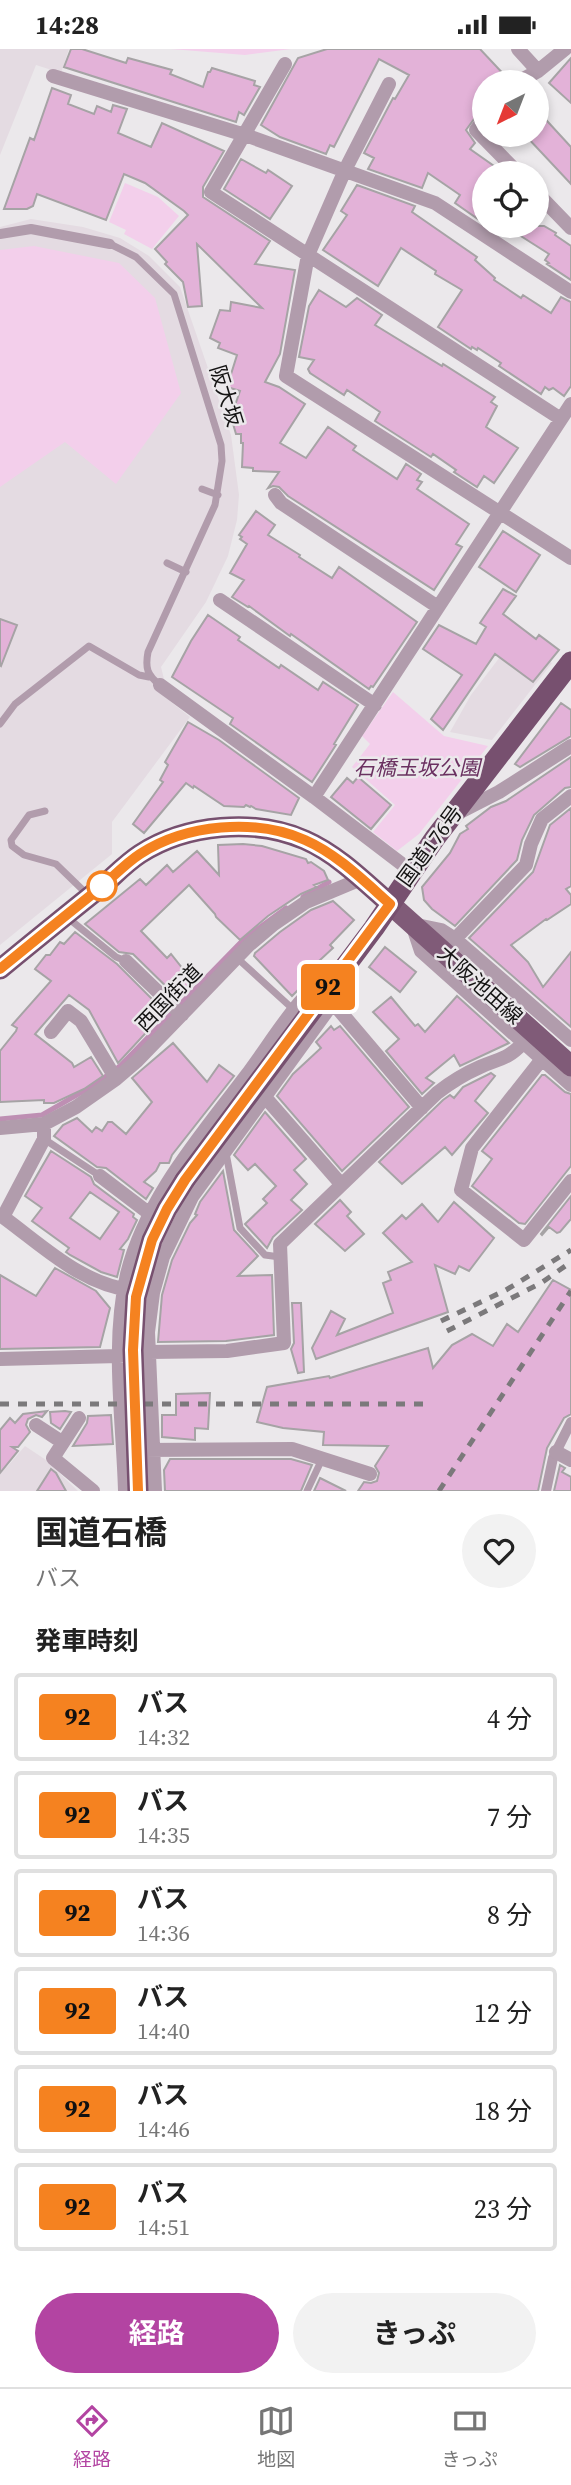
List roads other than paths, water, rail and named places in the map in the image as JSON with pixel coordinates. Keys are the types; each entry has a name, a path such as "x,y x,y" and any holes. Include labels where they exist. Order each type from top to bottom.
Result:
{"highway":[{"name":"国道176号","path":"138,1491 133,1350 136,1297 152,1240 167,1209 185,1180 390,904 411,871 571,662"},
{"path":"0,969 140,854 169,839 191,832 221,828 277,831 305,840 332,855 390,904"}],"main road":[{"name":"大阪池田線","path":"390,904 536,1047 571,1066"}],"street":[{"path":"518,49 536,70"},
{"path":"541,70 566,53"},
{"path":"285,64 211,192 561,419"},
{"path":"53,76 245,135 435,203 571,292"},
{"path":"389,84 345,170 308,255 286,376 571,558"},
{"path":"493,147 507,161"},
{"path":"549,205 571,228"},
{"name":"阪大坂","path":"0,234 31,229 110,243"},
{"path":"314,797 571,404"},
{"path":"275,495 281,503 438,607"},
{"path":"220,600 375,705"},
{"path":"154,681 411,871"},
{"path":"452,816 499,792 571,746"},
{"path":"455,939 527,865 531,843 542,819 571,796"},
{"name":"西国街道","path":"0,1128 44,1131 113,1074 177,1010 274,924 306,902 361,879"},
{"path":"412,924 441,929 455,939 571,1040"},
{"path":"126,961 177,1010"},
{"path":"155,1491 148,1332 153,1293 163,1257 192,1196 344,989 348,961"},
{"path":"125,1491 119,1356 127,1275 148,1219 170,1179 294,1010 325,976 348,961"},
{"path":"333,1003 422,1108"},
{"path":"51,1033 68,1011 81,1021 113,1074"},
{"path":"536,1047 571,1085"},
{"path":"0,1359 227,1351 284,1343 280,1244 456,1078 483,1065 536,1047"},
{"path":"536,1047 472,1148 461,1190 524,1240 571,1181"},
{"path":"265,1097 341,1184"},
{"path":"44,1131 3,1217 79,1274 104,1285 153,1293"},
{"path":"100,1176 148,1219 172,1235"},
{"path":"79,1418 53,1458 92,1491"},
{"path":"546,1491 554,1455 571,1422"},
{"path":"36,1425 62,1443"},
{"path":"123,1450 292,1449 369,1474"},
{"path":"554,1455 571,1460"},
{"path":"124,1473 153,1472"}],"lane":[{"name":"阪大坂","path":"110,243 136,257 174,293 221,445 218,495 204,533 148,652 146,664 154,681"},
{"path":"202,489 218,495"},
{"path":"167,563 186,572"},
{"path":"0,723 15,704 89,646 154,681"},
{"path":"45,811 29,815 11,840 12,846 24,855 56,864 89,897"},
{"path":"65,916 116,957 126,961"},
{"path":"237,958 294,1010"},
{"path":"44,1131 100,1176"},
{"path":"225,1149 240,1228 265,1255 280,1257"},
{"path":"307,1491 322,1459"}],"waterway":[{"path":"303,897 329,882"},
{"path":"0,1119 42,1115 94,1085 120,1066 244,939 286,908"}],"railway":[{"path":"441,1321 506,1290 571,1250"},
{"path":"447,1331 541,1283 571,1262"},
{"path":"439,1491 571,1291"},
{"path":"0,1404 430,1404"}],"park label":[{"name":"石橋玉坂公園","path":"417,768"}]}
